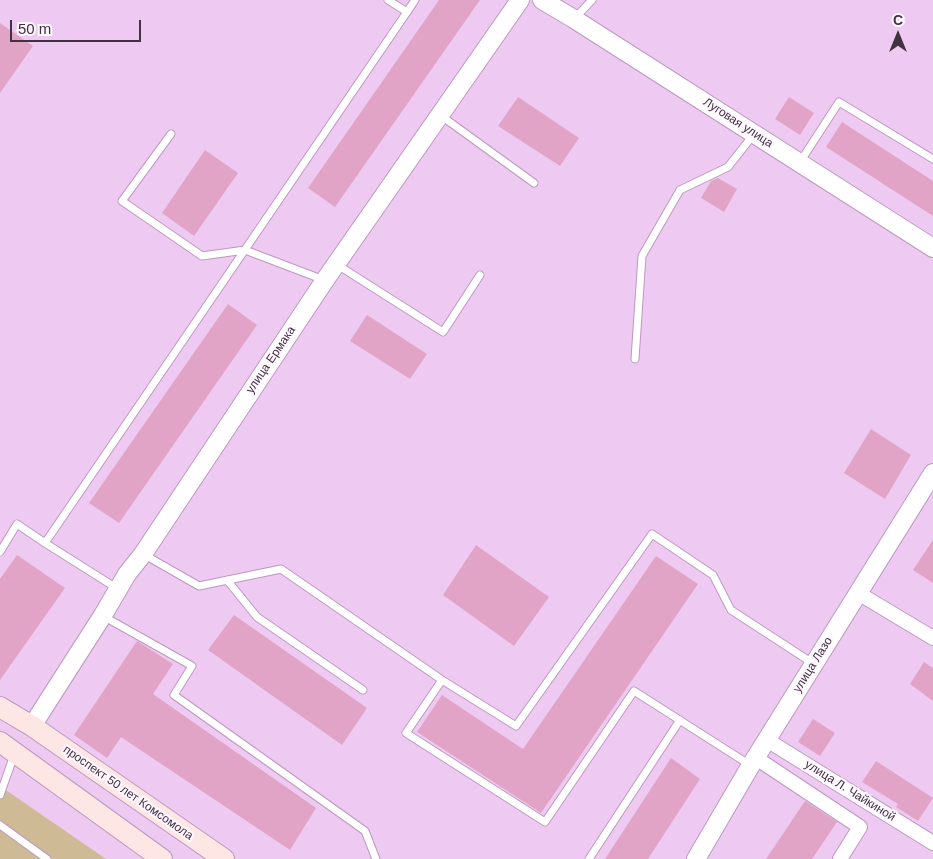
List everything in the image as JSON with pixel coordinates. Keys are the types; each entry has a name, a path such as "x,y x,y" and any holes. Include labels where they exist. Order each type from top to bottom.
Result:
{"main road":[{"name":"проспект 50 лет Комсомола","path":"0,707 32,726 224,859"},
{"path":"32,726 7,747 162,859"}],"street":[{"name":"улица Ермака","path":"32,726 127,574 143,554 325,280 520,0"},
{"name":"Луговая улица","path":"542,0 933,248"},
{"name":"улица Лазо","path":"696,859 753,762 858,593 928,493 933,473"},
{"path":"858,593 933,638"},
{"name":"улица Л. Чайкиной","path":"767,740 933,843"},
{"path":"753,762 860,827 840,859"}],"lane":[{"path":"388,0 407,12"},
{"path":"46,543 415,0"},
{"path":"574,19 592,0"},
{"path":"800,163 839,102 933,159"},
{"path":"440,115 534,183"},
{"path":"171,134 122,201 202,256 245,250 325,280"},
{"path":"635,359 642,256 680,190 728,166 754,134"},
{"path":"336,264 443,332 480,275"},
{"path":"0,552 17,524 118,590"},
{"path":"143,554 199,586 281,569 442,680 516,726 652,534 714,574 731,610 814,664"},
{"path":"227,580 257,618 363,690"},
{"path":"102,616 192,666 174,695 365,831 376,859"},
{"path":"442,680 406,733 545,822 634,691 753,762"},
{"path":"589,859 680,720"},
{"path":"0,795 7,747"},
{"path":"0,825 47,859"}],"shaded area":[{"path":"0,786 106,859 0,859"}],"building":[{"path":"439,0 480,0 335,207 308,188"},
{"path":"0,23 33,46 0,93"},
{"path":"518,97 579,138 560,166 498,126"},
{"path":"789,97 814,113 800,135 775,119"},
{"path":"842,122 933,181 933,216 826,147"},
{"path":"205,150 238,173 194,236 162,213"},
{"path":"718,178 737,189 724,212 701,198 711,181"},
{"path":"228,304 257,325 119,523 89,503"},
{"path":"367,315 427,354 410,379 350,341"},
{"path":"871,429 911,455 885,499 844,473"},
{"path":"933,540 933,583 913,570"},
{"path":"476,545 549,597 514,646 443,595"},
{"path":"17,555 65,588 0,680 0,579"},
{"path":"656,556 698,584 541,813 417,732 442,695 523,749"},
{"path":"234,615 367,708 342,745 208,650"},
{"path":"137,641 173,664 153,694 316,808 290,850 121,737 107,758 74,735"},
{"path":"924,662 933,668 933,701 910,684"},
{"path":"813,719 835,733 820,756 798,742"},
{"path":"671,758 700,779 648,859 605,859"},
{"path":"876,761 933,798 918,821 896,807 898,804 862,782"},
{"path":"805,801 837,822 812,859 766,859"}]}
